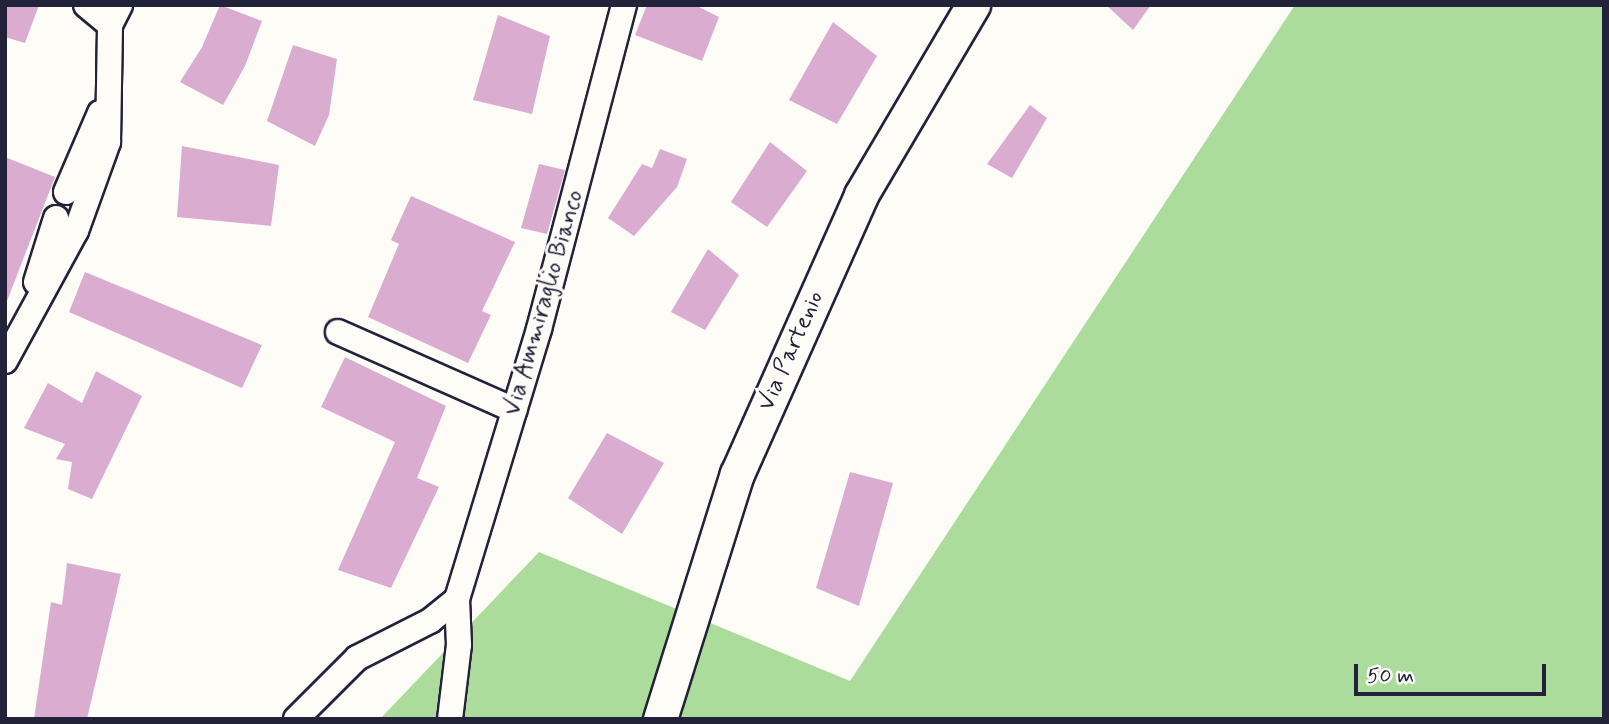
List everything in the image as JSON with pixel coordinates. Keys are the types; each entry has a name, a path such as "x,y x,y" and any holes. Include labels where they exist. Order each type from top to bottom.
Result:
{"main road":[{"name":"Via Partenio","path":"660,719 737,474 860,195 973,5"}],"street":[{"path":"5,361 31,307 76,231 108,142 115,15 86,5"},
{"name":"Via Ammiraglio Bianco","path":"450,719 459,645 457,599 514,410 624,5"},
{"path":"66,192 95,130 112,69"},
{"path":"31,307 56,218"},
{"path":"338,332 514,410"},
{"path":"296,719 357,658 430,621 457,599"},
{"path":"430,621 459,645"}],"green space":[{"path":"1295,5 1604,5 1604,719 380,719 539,552 850,681"}],"building":[{"path":"5,5 39,5 25,43 5,37"},
{"path":"220,5 262,21 245,66 223,105 180,82 202,47"},
{"path":"647,5 695,5 719,17 702,61 635,35"},
{"path":"1106,5 1151,5 1133,30"},
{"path":"498,15 550,36 532,114 473,100"},
{"path":"833,22 877,56 837,124 789,100"},
{"path":"293,45 337,59 329,115 315,146 267,121"},
{"path":"1030,105 1047,118 1012,178 987,164"},
{"path":"770,142 807,171 767,227 731,202"},
{"path":"182,146 279,165 271,226 177,217"},
{"path":"660,149 687,159 677,187 634,236 608,218 642,164 652,168"},
{"path":"5,157 55,177 7,301 5,301"},
{"path":"539,164 565,170 547,234 521,228"},
{"path":"411,196 515,242 482,311 491,315 468,363 368,317 399,244 391,240"},
{"path":"708,249 739,275 705,330 671,312"},
{"path":"85,272 262,345 242,388 69,312"},
{"path":"345,357 446,406 417,478 439,487 391,588 338,570 395,442 321,407"},
{"path":"96,371 142,396 92,499 68,489 72,462 56,459 65,444 24,428 48,383 82,403"},
{"path":"607,433 664,463 622,534 568,498"},
{"path":"850,472 893,483 859,606 816,588"},
{"path":"67,563 121,574 87,719 34,719 51,602 62,605"}]}
